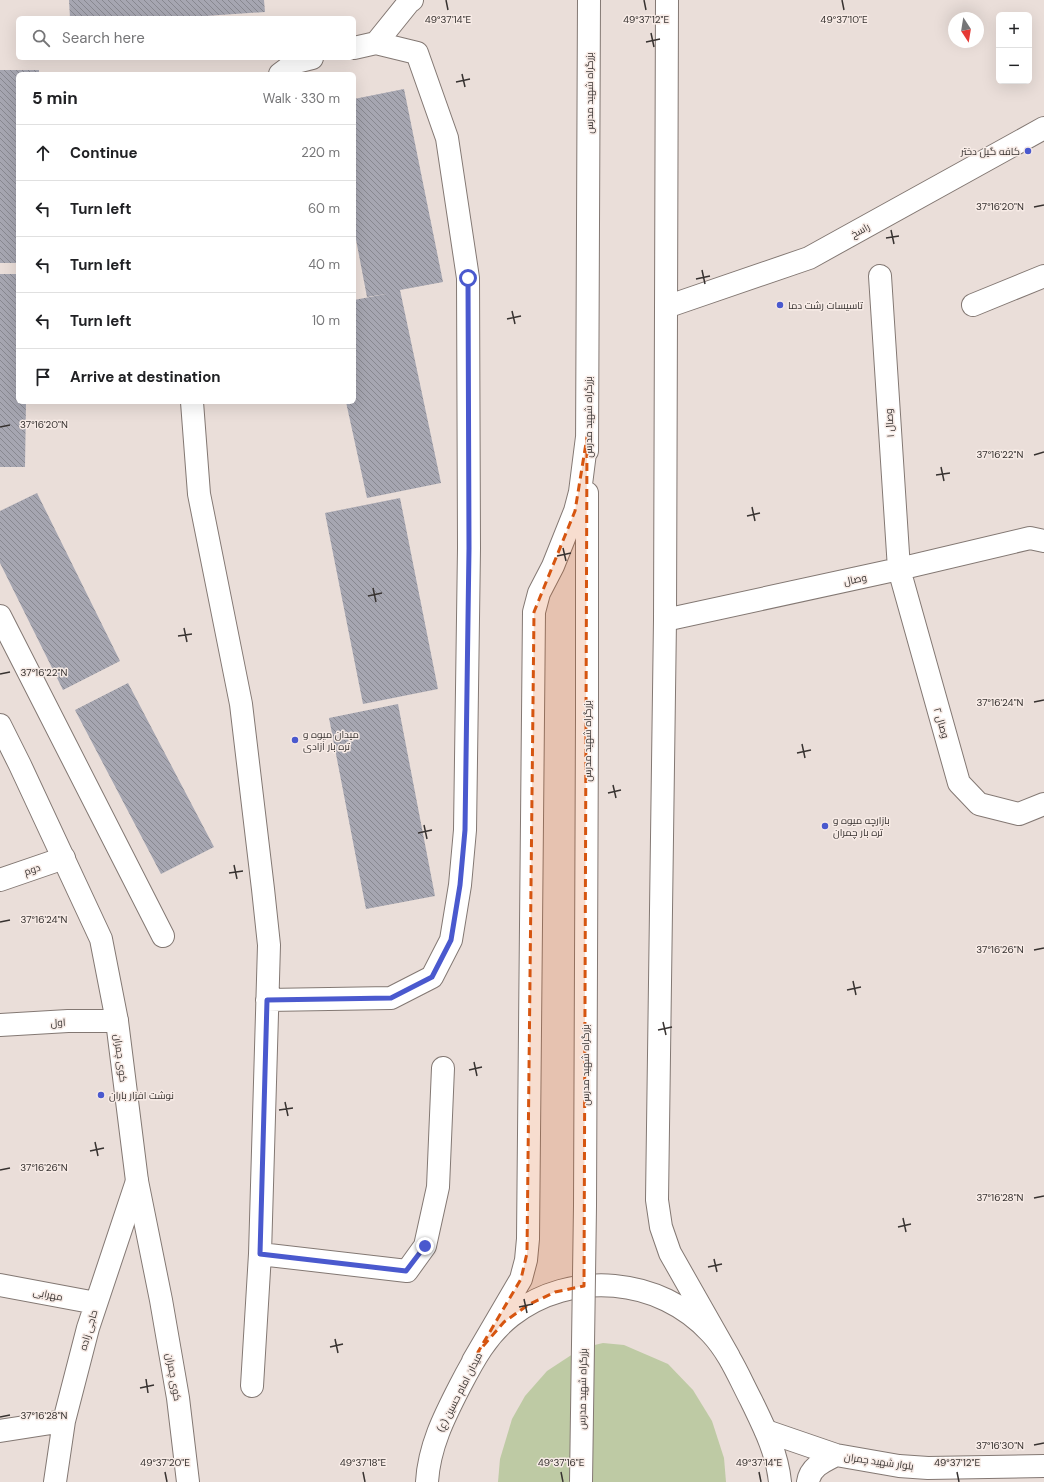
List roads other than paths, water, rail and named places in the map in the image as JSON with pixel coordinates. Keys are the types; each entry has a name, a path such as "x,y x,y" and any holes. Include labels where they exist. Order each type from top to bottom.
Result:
{"main road":[{"path":"376,43 412,0"},
{"name":"بزرگراه شهید مدرس","path":"581,1482 585,1199 589,0"},
{"path":"667,0 665,620 657,1207 661,1227 672,1258 729,1357"},
{"path":"267,1000 391,998 432,977 451,940 460,885 465,830 469,571 468,278 447,138 417,53 376,43 356,48"},
{"path":"283,72 296,62 304,60"},
{"name":"راسخ","path":"666,307 809,258 1044,128"},
{"name":"وصال ۱","path":"880,276 899,569"},
{"path":"973,304 1044,276"},
{"path":"192,404 199,494 241,704 269,945 260,1254 252,1386"},
{"path":"473,1361 521,1279 527,1253 529,1223 534,612 539,593 553,566 575,511 580,492 588,437"},
{"name":"وصال","path":"665,620 899,569 1030,538 1044,541"},
{"name":"وصال ۲","path":"899,569 959,783 979,804 1019,814 1044,804"},
{"path":"0,616 163,936"},
{"name":"کوی چمران","path":"0,725 101,939 116,1021 137,1181 161,1300 176,1390 188,1482"},
{"name":"دوم","path":"0,880 64,858"},
{"name":"اول","path":"0,1025 68,1021 116,1021"},
{"path":"260,1254 406,1271 425,1246 438,1187 443,1068"},
{"name":"حاجی زاده","path":"55,1482 64,1421 88,1328 137,1181"},
{"name":"مهرابی","path":"0,1285 96,1303"},
{"name":"میدان امام حسین (ع)","path":"427,1482 429,1462 434,1441 443,1421 473,1361 484,1344 497,1329 528,1305 560,1291 575,1287 605,1285 625,1286 663,1298 680,1307 711,1333 729,1357 766,1431 775,1454 780,1482"},
{"path":"0,1431 64,1421"},
{"name":"بلوار شهید چمران","path":"766,1431 836,1455 899,1466 928,1468 1044,1466"},
{"path":"808,1482 809,1477 820,1462 836,1455"}],"place":[{"name":"کافه گیل دختر","path":"1028,151"},
{"name":"تاسیسات رشت دما","path":"780,305"},
{"name":"میدان میوه و تره بار آزادی","path":"295,740"},
{"name":"بازارچه میوه و تره بار چمران","path":"825,826"},
{"name":"نوشت افزار باران","path":"101,1095"}]}
